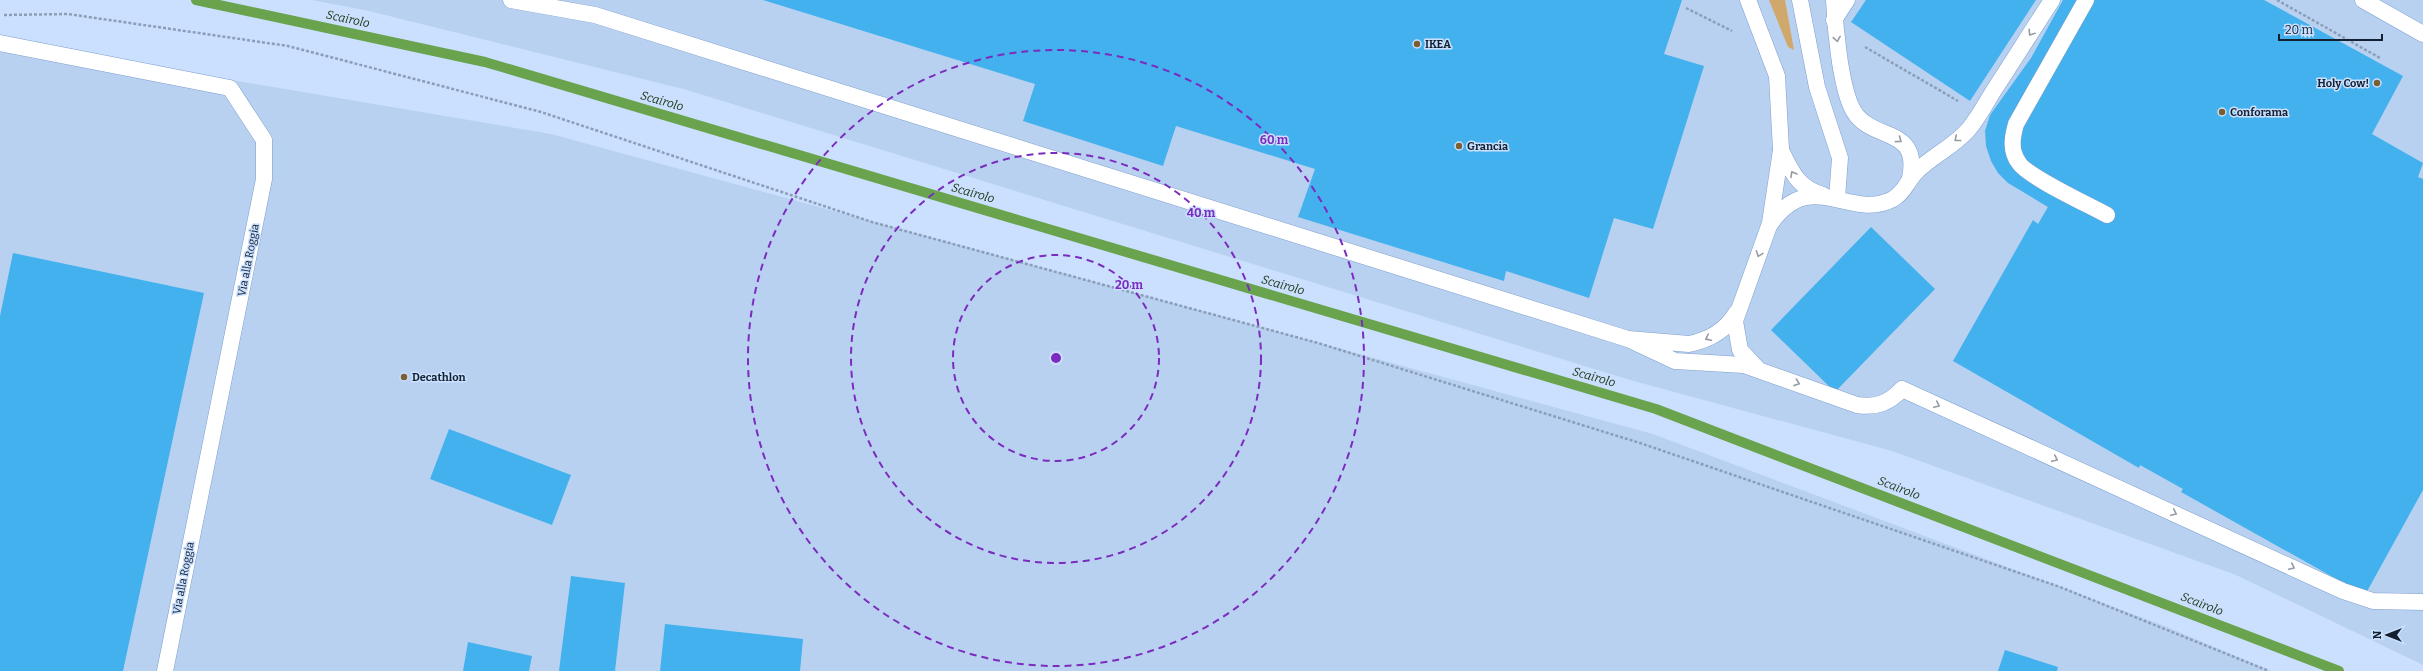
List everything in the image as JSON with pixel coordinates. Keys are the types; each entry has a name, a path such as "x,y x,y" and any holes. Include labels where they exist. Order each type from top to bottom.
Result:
{"lane":[{"path":"511,0 595,15 1628,339 1675,362 1732,364 1760,370 1857,405 1869,407 1883,403 1894,397 1902,388 2343,590 2373,601 2423,602"},
{"path":"1748,0 1777,76 1781,150 1769,226"},
{"path":"1800,0 1804,30 1823,110 1840,158 1831,196"},
{"path":"1834,0 1834,20 1851,107 1866,125 1903,142 1911,157 1910,178"},
{"path":"1834,20 1847,0"},
{"path":"1781,150 1799,183 1813,192 1865,204 1879,204 1900,194 1910,178 1968,130 2052,0"},
{"path":"2086,0 2016,124 2012,144 2014,154 2023,169 2107,215"},
{"path":"2363,0 2423,34"},
{"name":"Via alla Roggia","path":"0,43 230,88 264,140 264,179 165,671"},
{"path":"1628,339 1689,344 1698,342 1726,326 1736,313 1769,226 1776,215 1793,202 1831,196"},
{"path":"1736,313 1735,332 1740,350 1760,370"}],"path":[{"path":"2277,0 2380,58"},
{"path":"0,15 68,14 288,46 542,112 872,222 1318,343 1640,443 2060,587 2269,671"}],"shaded area":[{"path":"312,0 2423,0 2423,665 2236,575 1892,451 1630,380 687,90 369,11"},
{"path":"1769,0 1785,0 1794,50 1788,47"},
{"path":"0,41 551,134 1653,434 2167,627 2271,671 0,671"}],"building":[{"name":"Grancia","path":"763,0 1682,0 1664,54 1704,66 1653,229 1614,218 1589,298 1506,271 1504,281 1298,217 1315,169 1176,126 1163,166 1023,121 1035,84"},
{"path":"1866,0 2036,0 1970,101 1851,22"},
{"path":"2063,0 2264,0 2403,76 2372,134 2423,163 2418,177 2423,179 2423,490 2365,595 2181,492 2183,489 2140,465 2139,468 1953,361 2033,220 2038,224 2048,207 2008,183 1998,173 1991,161 1986,146 1985,131 1990,115 2031,58"},
{"path":"1871,227 1935,289 1835,392 1771,330"},
{"path":"13,253 204,293 123,671 0,671 0,316"},
{"path":"449,429 571,475 552,525 430,479"},
{"path":"571,576 625,583 615,671 559,671"},
{"path":"665,624 803,639 800,671 660,671"},
{"path":"468,642 532,656 529,671 463,671"},
{"path":"2005,650 2058,667 2057,671 1998,671"}],"waterway":[{"name":"Scairolo","path":"196,0 485,62 1656,409 2339,671"}],"place":[{"name":"IKEA","path":"1417,44"},
{"name":"Holy Cow!","path":"2377,83"},
{"name":"Conforama","path":"2222,112"},
{"name":"Grancia","path":"1459,146"},
{"name":"Decathlon","path":"404,377"}]}
